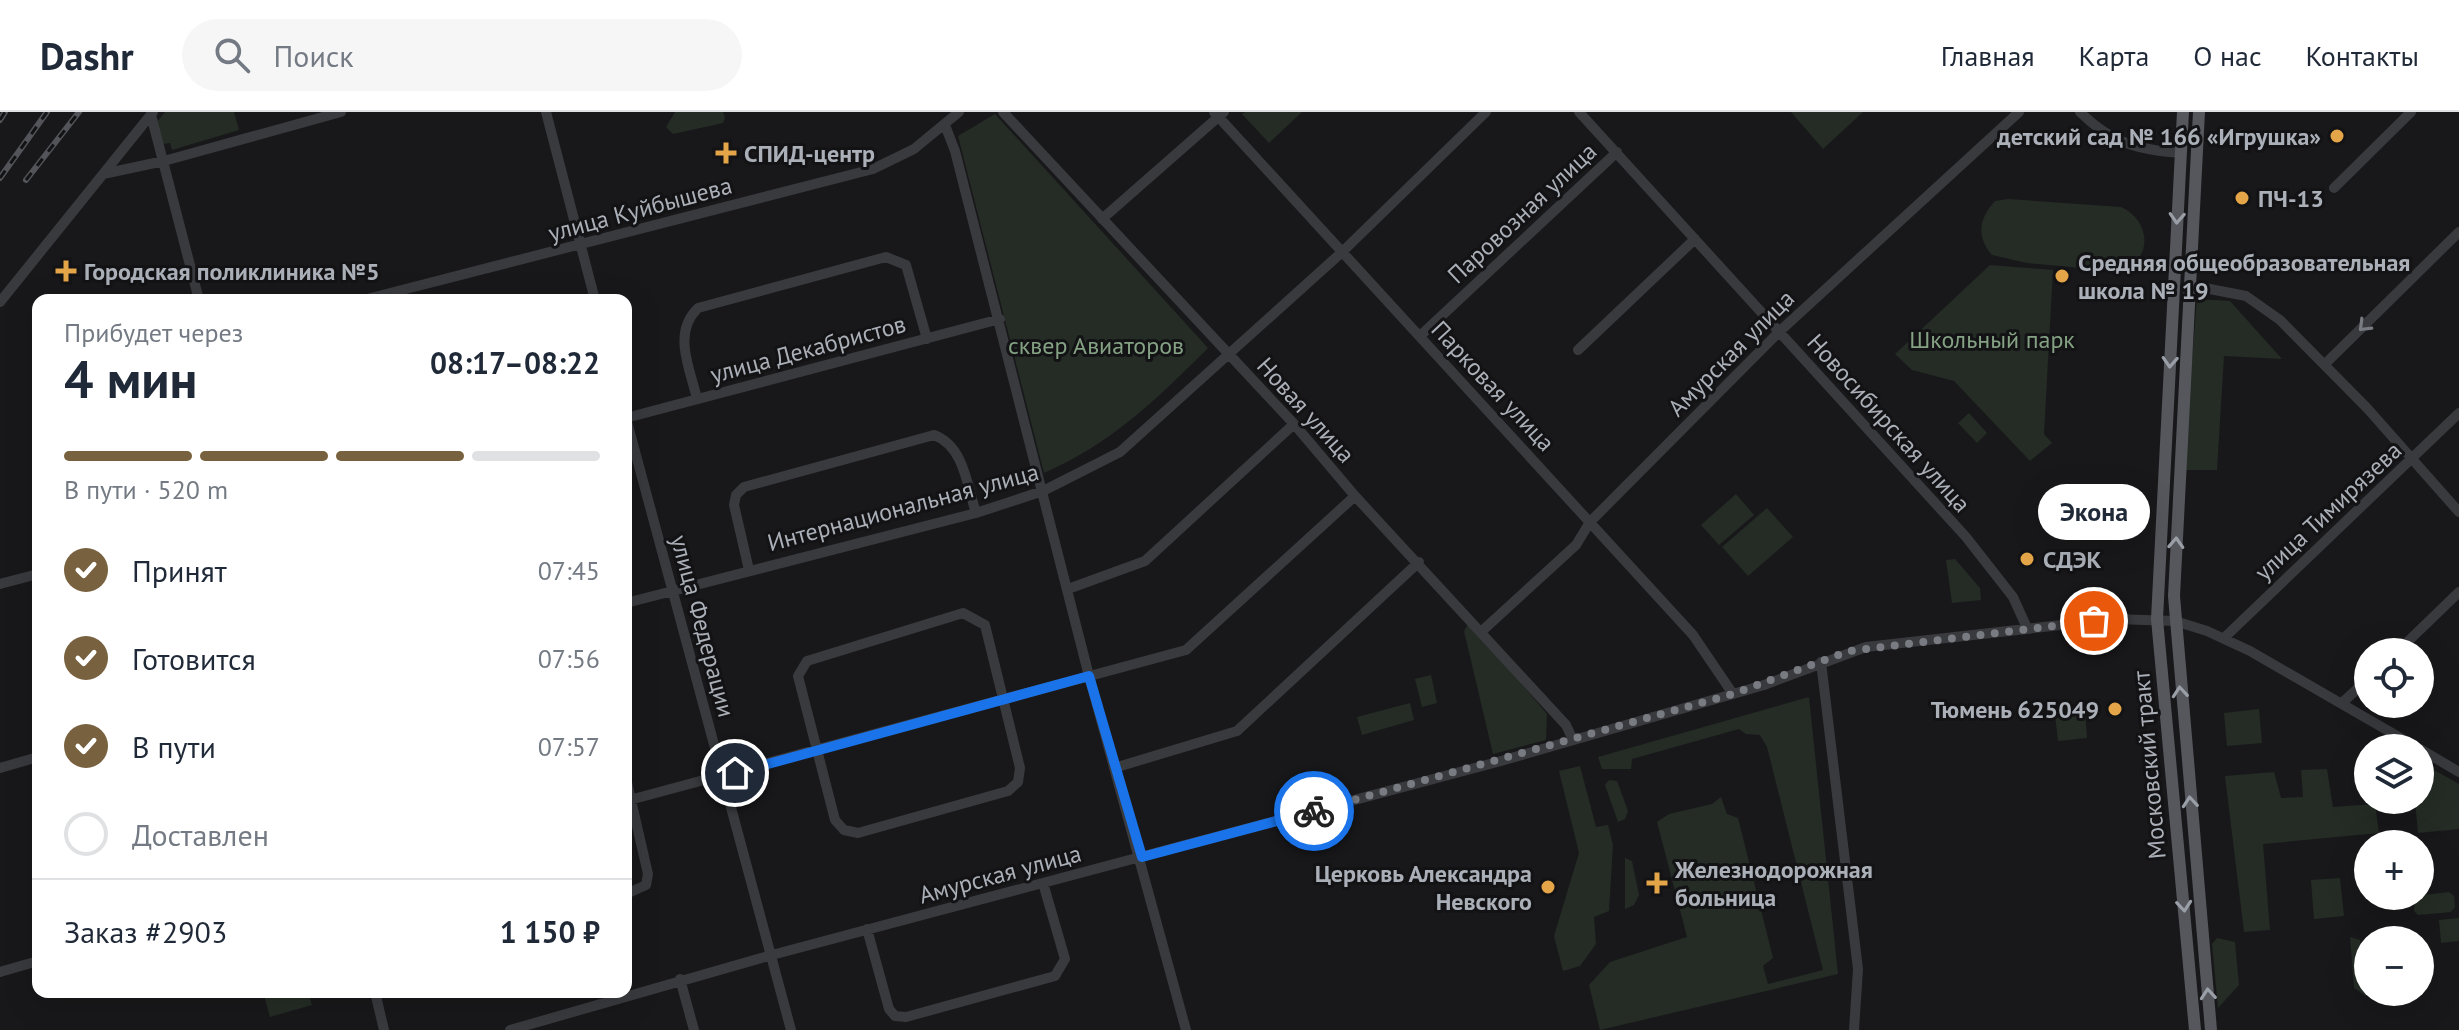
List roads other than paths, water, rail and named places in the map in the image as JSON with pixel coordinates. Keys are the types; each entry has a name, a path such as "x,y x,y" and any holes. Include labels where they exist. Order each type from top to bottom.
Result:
{"main road":[{"name":"Московский тракт","path":"2183,112 2157,619 2195,1030"},
{"name":"Московский тракт","path":"2199,112 2175,621 2211,1030"}],"street":[{"path":"103,174 164,161 341,112"},
{"path":"546,112 593,294"},
{"name":"улица Куйбышева","path":"387,294 873,169 914,149 959,112"},
{"name":"Новая улица","path":"1003,112 1482,631 1566,725 1573,740"},
{"name":"Интернациональная улица","path":"632,601 976,513 1043,491 1120,452 1341,253 1486,112"},
{"name":"Новосибирская улица","path":"1579,112 1966,537 2013,597 2027,628"},
{"name":"Амурская улица","path":"1482,631 1566,555 1590,522 1780,331 2019,112"},
{"path":"2080,112 2099,130 2124,145 2181,153"},
{"path":"2334,188 2411,112"},
{"path":"152,113 197,294"},
{"path":"0,302 152,113"},
{"path":"1102,219 1219,114"},
{"name":"Парковая улица","path":"1219,114 1341,253 1693,635 1733,694"},
{"path":"945,125 1000,319 1089,676 1142,857 1186,1030"},
{"name":"Паровозная улица","path":"1420,336 1617,152"},
{"path":"2325,364 2459,232"},
{"path":"1578,350 1695,239"},
{"path":"697,399 682,332 688,317 698,308 886,257 906,265 927,339"},
{"path":"2189,285 2232,292 2261,304 2325,364 2459,512"},
{"name":"улица Декабристов","path":"632,416 1000,319"},
{"name":"улица Тимирязева","path":"2224,638 2459,413"},
{"path":"1068,589 1145,561 1294,424"},
{"path":"749,570 734,505 736,495 744,487 934,435 947,439 956,451 976,513"},
{"name":"улица Федерации","path":"632,440 791,1030"},
{"path":"632,799 1186,650 1355,496"},
{"path":"1114,768 1237,731 1419,562"},
{"path":"0,584 32,576"},
{"path":"2411,638 2459,592"},
{"path":"963,613 985,625 1020,768 1018,782 1008,791 858,833 844,830 835,820 817,751 798,676 807,661 963,613"},
{"name":"Амурская улица","path":"632,993 1501,761 1733,694 1866,647 2115,619 2175,621 2224,638 2395,734"},
{"path":"1821,662 1858,969 1854,1030"},
{"path":"2342,703 2354,692"},
{"name":"Амурская улица","path":"2434,756 2457,768"},
{"path":"0,768 32,759"},
{"path":"632,812 648,874 646,885 632,891"},
{"path":"867,929 889,1009 895,1016 906,1017 1055,976 1065,959 1043,883"},
{"path":"0,972 32,963"},
{"path":"680,979 694,1030"},
{"path":"376,998 384,1030"},
{"name":"Амурская улица","path":"510,1030 617,998"}],"railway":[{"path":"0,120 5,112"},
{"path":"0,178 47,112"},
{"path":"26,180 79,112"}],"place":[{"name":"детский сад № 166 «Игрушка»","path":"2337,136"},
{"name":"СПИД-центр","path":"726,153"},
{"name":"ПЧ-13","path":"2242,198"},
{"name":"Городская поликлиника №5","path":"66,271"},
{"name":"Средняя общеобразовательная школа № 19","path":"2062,276"},
{"name":"СДЭК","path":"2027,559"},
{"name":"Экона","path":"2094,621"},
{"name":"Тюмень 625049","path":"2115,709"},
{"name":"Железнодорожная больница","path":"1657,883"},
{"name":"Церковь Александра Невского","path":"1548,887"}],"park label":[{"name":"Школьный парк","path":"1992,339"},
{"name":"сквер Авиаторов","path":"1096,345"}]}
